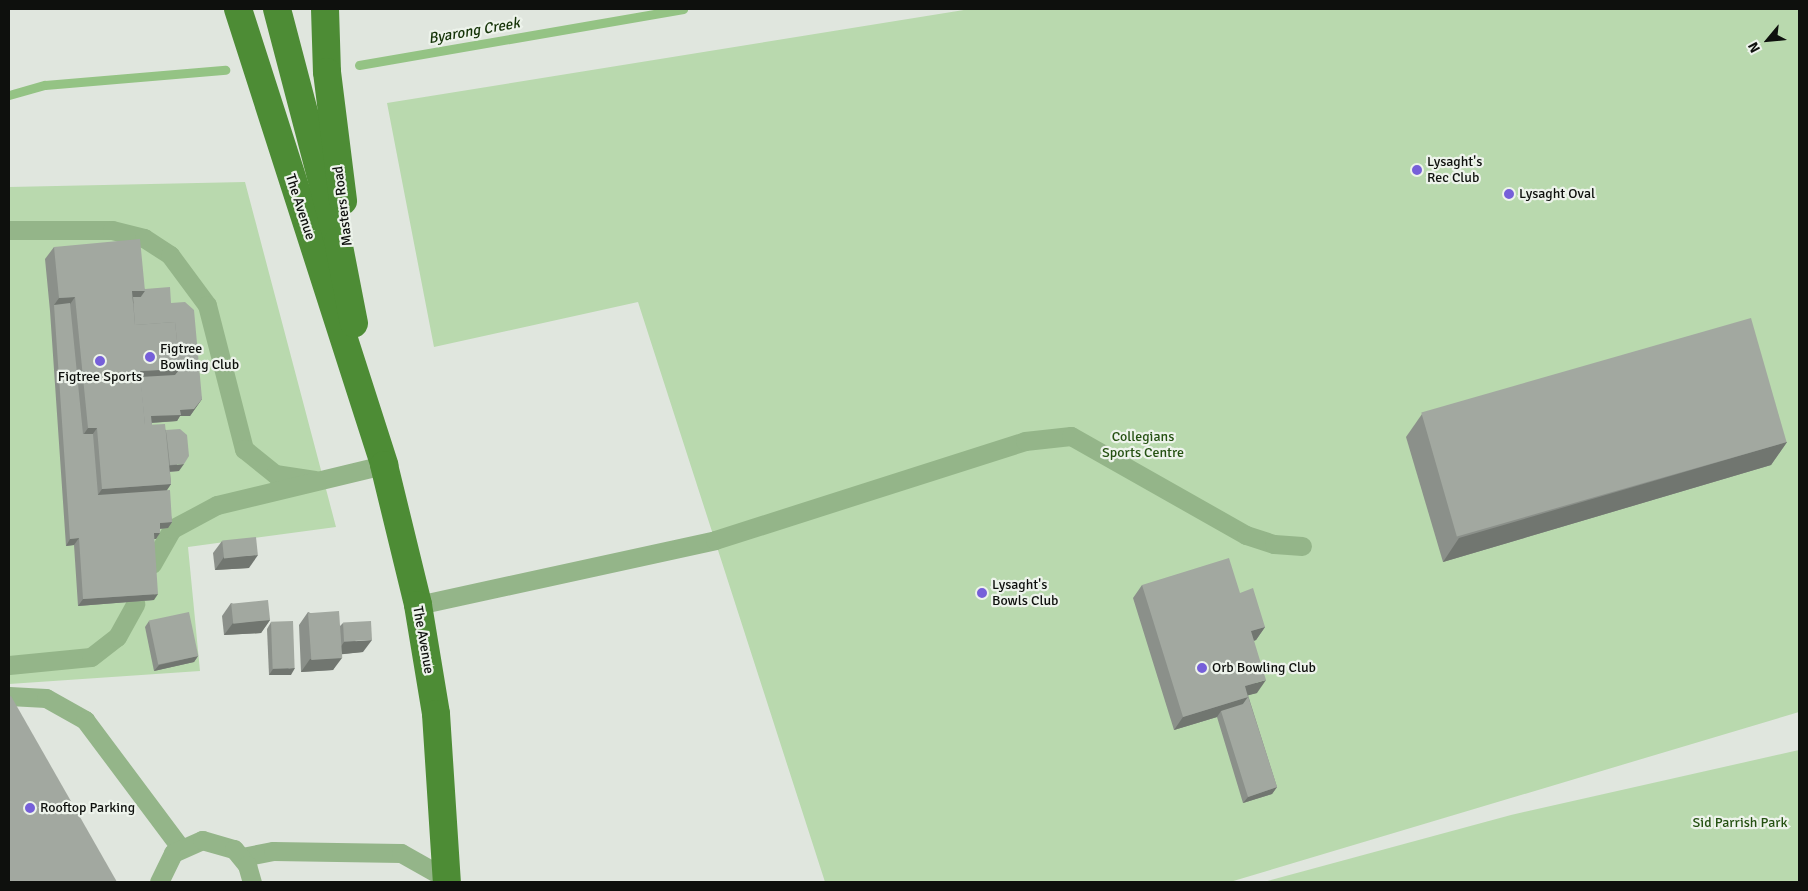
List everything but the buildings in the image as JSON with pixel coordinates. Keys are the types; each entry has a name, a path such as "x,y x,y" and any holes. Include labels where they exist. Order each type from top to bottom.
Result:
{"main road":[{"name":"The Avenue","path":"238,9 368,403"},
{"name":"The Avenue","path":"277,9 338,241 368,403 418,605 436,714 443,881"},
{"name":"Masters Road","path":"325,9 327,72 368,403"}],"lane":[{"path":"9,230 112,230 139,236 170,255 207,305 244,449 275,474 315,480"},
{"path":"418,605 715,540 1025,441 1071,436 1246,535 1274,544 1302,546"},
{"path":"152,564 172,530 189,518 228,502 315,480 384,466"},
{"path":"9,665 92,657 117,637 135,604"},
{"path":"9,696 46,698 85,720 180,847"},
{"path":"159,882 167,860 180,847 213,840 242,857 252,882"},
{"path":"242,857 273,851 401,852 443,881"}],"green space":[{"name":"Collegians Sports Centre","path":"970,9 1799,9 1799,712 1230,882 825,882 638,302 434,347 387,103"},
{"name":"Figtree Bowling Club","path":"245,182 336,527 188,547 200,671 9,684 9,187"},
{"name":"Sid Parrish Park","path":"1799,750 1799,882 1264,882 1511,815"}],"waterway":[{"name":"Byarong Creek","path":"359,65 683,9"},
{"name":"Byarong Creek","path":"9,95 45,85 225,70"}],"place":[{"name":"Lysaght's Rec Club","path":"1417,170"},
{"name":"Lysaght Oval","path":"1509,194"},
{"name":"Figtree Bowling Club","path":"150,357"},
{"name":"Figtree Sports","path":"100,361"},
{"name":"Lysaght's Bowls Club","path":"982,593"},
{"name":"Orb Bowling Club","path":"1202,668"},
{"name":"Rooftop Parking","path":"30,808"}]}
